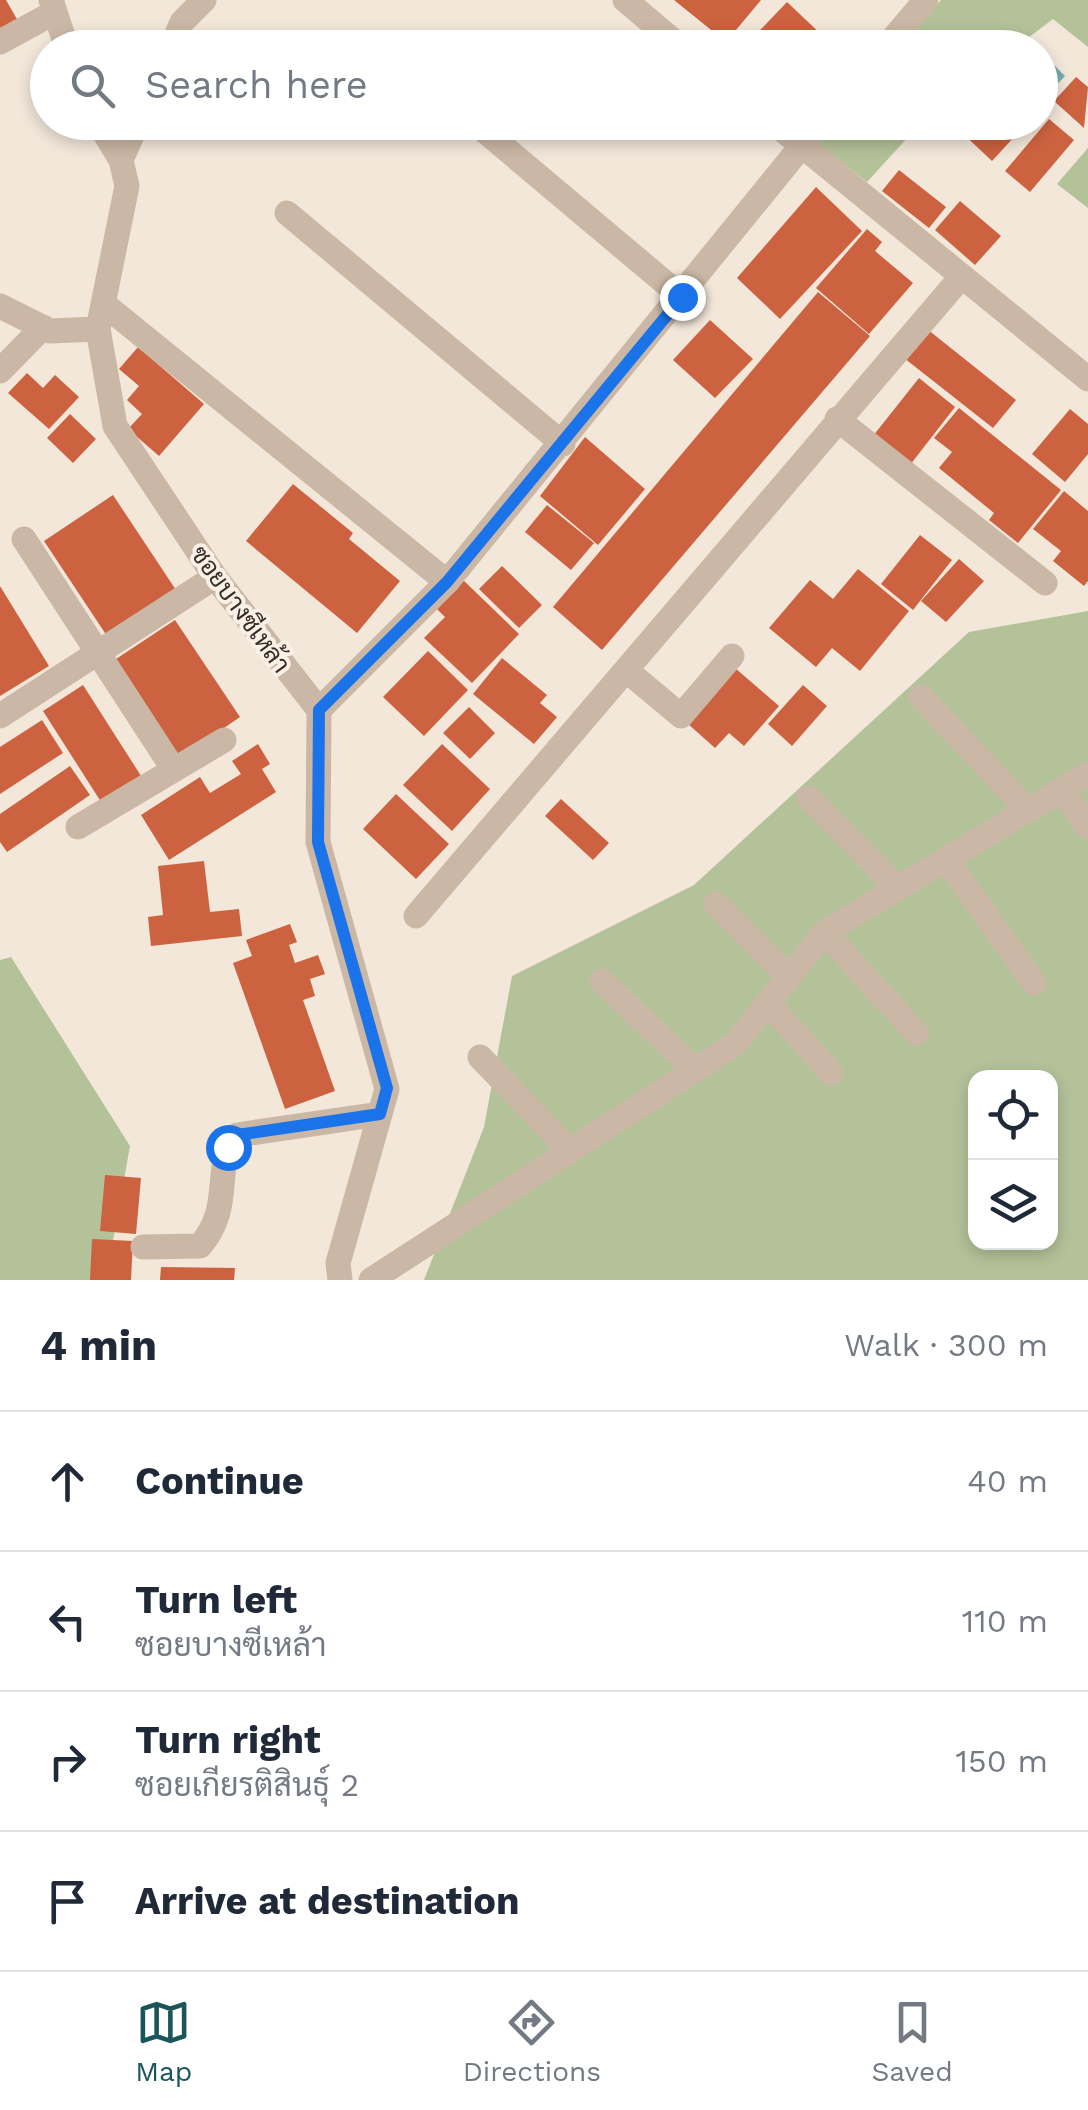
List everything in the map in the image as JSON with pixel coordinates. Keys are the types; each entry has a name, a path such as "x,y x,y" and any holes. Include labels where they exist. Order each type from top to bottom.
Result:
{"street":[{"path":"179,30 204,0"},
{"path":"625,0 661,30"},
{"path":"900,30 926,0"},
{"path":"0,42 53,6 61,30"},
{"path":"109,140 121,160"},
{"name":"ซอยบางซีเหล้า","path":"130,140 121,160 127,186 101,317 115,426 215,577 319,710"},
{"path":"495,140 682,297"},
{"path":"795,140 1088,379"},
{"path":"340,1280 338,1263 387,1088 318,842 319,710 447,582 564,444 805,140"},
{"path":"288,212 564,444"},
{"path":"416,916 962,276"},
{"path":"0,306 44,327"},
{"path":"0,371 44,327 101,317 447,582"},
{"path":"837,419 1044,583"},
{"path":"24,539 174,770"},
{"path":"0,716 215,577"},
{"path":"626,670 681,716 732,656"},
{"path":"921,698 1028,810"},
{"path":"78,827 224,740"},
{"path":"371,1280 735,1044 825,932 1088,774"},
{"path":"1062,790 1088,827"},
{"path":"809,798 898,888"},
{"path":"946,859 1034,982"},
{"path":"716,904 788,977"},
{"path":"825,932 916,1032"},
{"path":"602,981 695,1070"},
{"path":"768,1003 831,1073"},
{"path":"480,1057 570,1151"},
{"path":"143,1247 200,1246 218,1224 228,1147 237,1135 380,1114"}],"green space":[{"path":"941,0 1088,0 1088,47 1053,19 1038,30 915,30"},
{"path":"820,140 905,140 867,182 817,143"},
{"path":"1088,148 1088,208 1057,184"},
{"path":"1088,611 1088,1280 424,1280 484,1127 512,976 694,885 969,632"},
{"path":"11,957 130,1146 106,1280 0,1280 0,960"}],"building":[{"path":"0,0 6,0 18,21 0,31"},
{"path":"674,0 761,0 736,30 711,30"},
{"path":"787,2 817,30 760,30"},
{"path":"1076,77 1088,87 1084,128 1058,105 1058,97"},
{"path":"1058,127 1074,140 1030,192 1005,171 1031,140 1058,140"},
{"path":"970,140 1011,140 992,161"},
{"path":"899,170 946,207 929,228 882,191"},
{"path":"816,187 862,231 780,319 737,278"},
{"path":"960,201 1001,236 975,265 935,230"},
{"path":"867,229 882,242 875,251 913,283 869,334 816,288"},
{"path":"818,292 870,336 602,650 553,607"},
{"path":"710,320 753,359 715,398 673,360"},
{"path":"927,329 1016,400 993,428 904,358"},
{"path":"138,347 204,404 159,456 128,429 142,414 127,400 139,386 119,369"},
{"path":"27,373 43,388 55,375 79,397 49,429 8,393"},
{"path":"919,378 955,407 910,465 873,436"},
{"path":"959,408 1061,490 1018,543 989,520 994,513 939,468 952,452 934,438"},
{"path":"1070,409 1088,424 1088,454 1065,482 1032,454"},
{"path":"70,414 96,439 73,463 47,438"},
{"path":"585,437 645,489 598,545 540,496"},
{"path":"293,484 353,533 349,539 400,581 357,633 246,541"},
{"path":"1064,491 1088,511 1088,581 1084,586 1053,561 1061,551 1033,529"},
{"path":"113,495 176,590 107,636 44,541"},
{"path":"547,505 594,543 571,570 525,532"},
{"path":"920,535 952,560 913,610 881,584"},
{"path":"959,559 984,581 946,622 921,601"},
{"path":"502,566 542,605 519,628 479,589"},
{"path":"858,569 909,611 860,671 832,648 816,667 769,628 810,580 833,599"},
{"path":"462,579 519,634 472,683 424,638 445,617 435,607"},
{"path":"0,586 49,666 0,696"},
{"path":"175,620 240,717 179,759 113,661"},
{"path":"428,651 468,690 424,736 383,697"},
{"path":"502,658 547,695 540,703 557,717 534,744 473,694"},
{"path":"735,668 779,706 744,746 729,733 715,748 687,723"},
{"path":"83,685 143,779 103,805 43,711"},
{"path":"803,685 827,706 792,746 768,724"},
{"path":"469,707 495,733 470,759 443,733"},
{"path":"42,720 63,753 0,794 0,747"},
{"path":"258,744 270,764 262,769 276,792 169,860 141,815 200,777 210,793 241,774 232,761"},
{"path":"442,744 490,789 452,831 403,785"},
{"path":"70,766 90,795 7,852 0,842 0,814"},
{"path":"396,794 449,844 416,879 363,829"},
{"path":"561,799 609,843 593,860 545,816"},
{"path":"204,861 210,912 239,909 242,936 151,946 148,917 163,915 158,866"},
{"path":"290,924 297,942 289,945 295,963 318,955 325,974 310,979 315,996 303,1000 335,1091 285,1109 233,963 252,956 246,940"},
{"path":"105,1175 141,1178 136,1234 100,1231"},
{"path":"92,1239 133,1241 131,1280 90,1280"},
{"path":"161,1267 235,1268 234,1280 160,1280"}],"route":[{"path":"228,1147 237,1135 380,1114 387,1088 318,842 319,710 447,582 682,297"}]}
